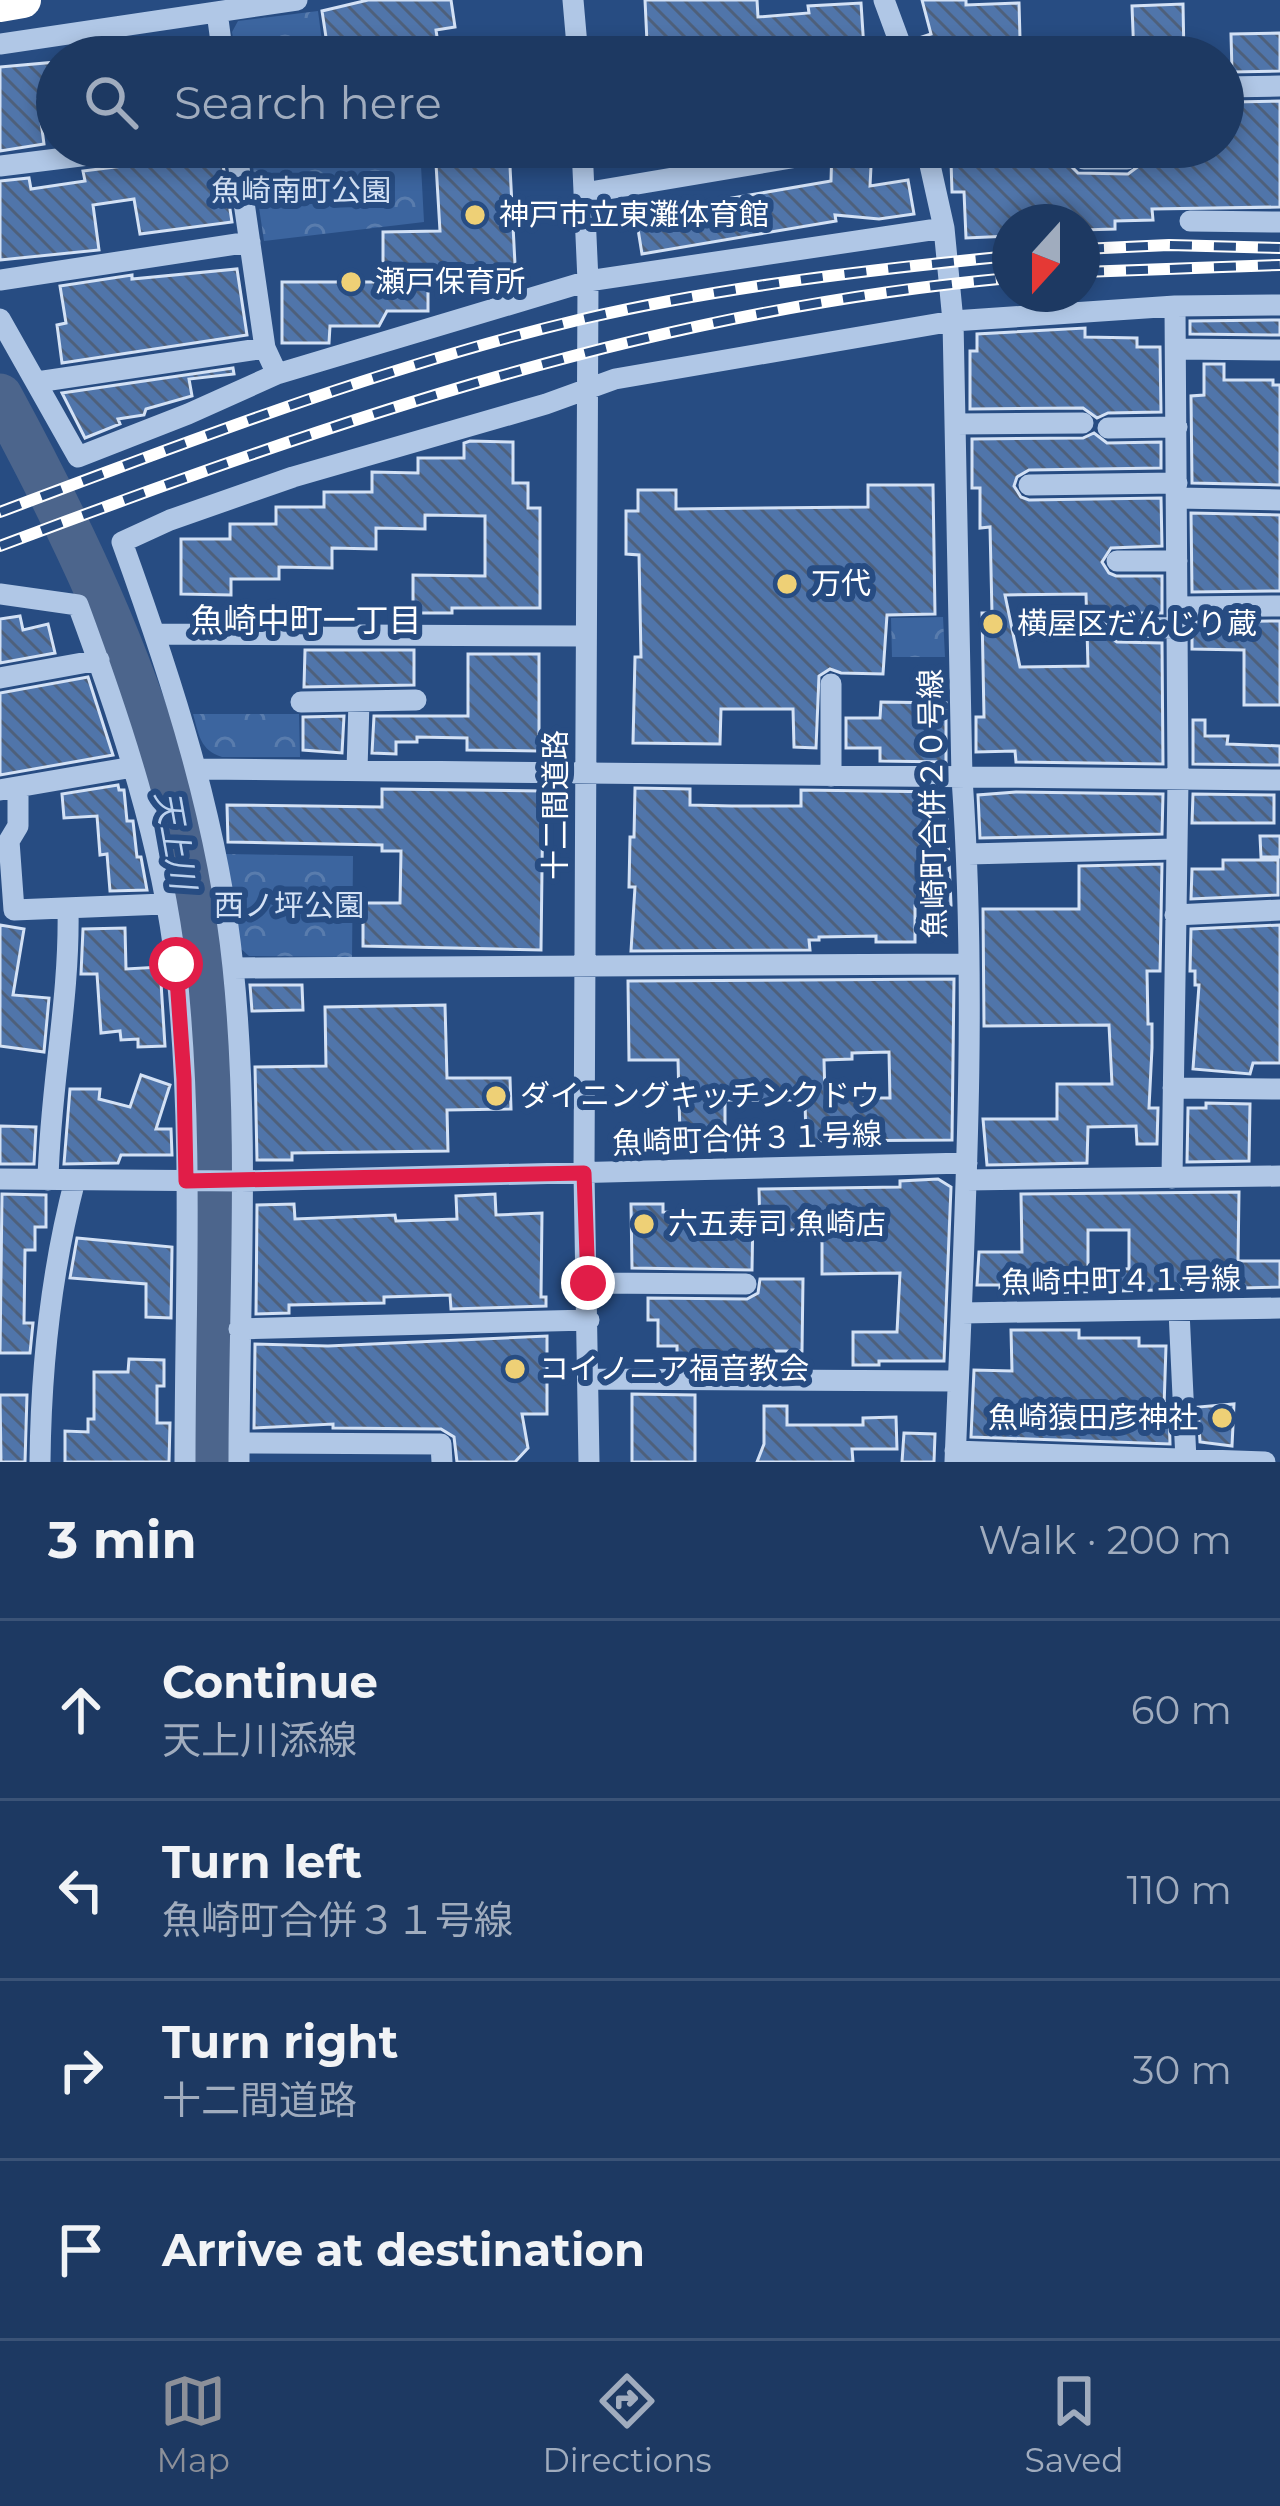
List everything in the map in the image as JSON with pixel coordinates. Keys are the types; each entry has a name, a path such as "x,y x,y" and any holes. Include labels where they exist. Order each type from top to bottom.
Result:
{"highway":[{"path":"0,4 23,0"}],"street":[{"path":"54,36 297,0"},
{"path":"573,0 576,36"},
{"path":"884,0 897,36"},
{"path":"217,12 220,36"},
{"path":"0,44 36,39"},
{"path":"1244,87 1280,86"},
{"path":"0,166 36,162"},
{"path":"239,168 265,348 277,374"},
{"name":"十二間道路","path":"583,168 588,281 584,1173 589,1462"},
{"path":"584,193 732,168"},
{"name":"魚崎町合併２０号線","path":"931,168 944,227 953,321 962,778 968,854 966,1171 955,1457"},
{"path":"1190,221 1280,222"},
{"path":"0,320 77,457 277,374 588,281 944,227"},
{"path":"0,280 250,242"},
{"path":"442,1462 441,1444 239,1453 233,968 197,769 157,634 122,542 293,477 615,379 953,321 1175,306 1280,305"},
{"path":"1172,1178 1178,781 1175,306"},
{"path":"37,382 265,348"},
{"path":"1177,349 1280,350"},
{"path":"955,424 1084,423"},
{"path":"1108,428 1177,427"},
{"path":"1029,485 1280,500"},
{"path":"1117,561 1178,561"},
{"path":"0,594 78,605 133,767 164,904 177,987 189,1181 185,1462"},
{"path":"1118,627 1280,606"},
{"path":"157,634 586,636"},
{"path":"0,679 99,660"},
{"path":"831,684 831,776"},
{"path":"301,702 416,700"},
{"path":"357,770 359,701"},
{"path":"133,767 9,788 18,826 9,841 14,910 164,904"},
{"path":"197,769 1280,779"},
{"path":"968,854 1176,849"},
{"path":"48,1180 50,1104 66,1012 68,908"},
{"path":"1175,915 1280,910"},
{"path":"233,968 967,964"},
{"path":"1173,1088 1280,1089"},
{"name":"魚崎町合併３１号線","path":"0,1179 966,1171 1172,1178 1280,1176"},
{"path":"40,1462 41,1403 59,1241 75,1180"},
{"path":"588,1283 746,1284"},
{"name":"魚崎中町４１号線","path":"962,1313 1280,1308"},
{"path":"1179,1311 1186,1460"},
{"path":"239,1329 589,1320"},
{"path":"588,1379 958,1382"},
{"path":"955,1457 1265,1462"}],"green space":[{"path":"318,11 321,36 233,36 238,21"},
{"name":"魚崎南町公園","path":"253,168 421,168 424,222 264,241"},
{"path":"943,617 945,657 892,657 891,618"},
{"path":"193,714 299,714 300,757 222,757 205,746"},
{"name":"西ノ坪公園","path":"225,854 353,856 352,957 249,956 239,947"}],"building":[{"path":"368,0 451,0 455,27 436,30 437,36 326,36 322,11"},
{"path":"645,0 757,0 758,17 809,13 808,6 861,3 863,36 647,36"},
{"path":"922,0 966,0 966,5 1019,3 1020,36 925,36 931,34"},
{"path":"1183,4 1184,36 1133,36 1132,6"},
{"path":"1280,33 1280,71 1244,72 1244,36 1231,34"},
{"path":"36,64 36,145 0,151 0,67"},
{"path":"1280,101 1280,207 1152,209 1153,220 1115,221 1115,229 1100,229 1100,204 992,204 992,237 966,238 964,192 952,192 951,168 1073,168 1078,173 1128,174 1136,168 1244,168 1244,102"},
{"path":"224,168 232,222 140,234 134,199 93,205 99,250 0,260 0,181 29,178 31,189 85,181 83,171"},
{"path":"436,168 510,168 516,284 428,288 428,311 387,311 379,326 330,326 329,343 282,343 282,282 383,282 383,232 440,231"},
{"path":"831,168 871,168 870,186 908,180 914,214 879,219 835,215 836,221 642,254 637,223 647,222 645,213 831,181"},
{"path":"237,269 247,335 62,363 57,325 66,323 60,286 132,275 132,279"},
{"path":"1280,320 1280,335 1190,334 1190,321"},
{"path":"1085,328 1085,337 1137,338 1137,347 1160,347 1161,412 1108,413 1097,418 1083,408 970,409 970,351 977,351 977,334"},
{"path":"1204,364 1224,364 1224,380 1273,380 1273,385 1280,385 1280,485 1192,483 1191,396 1204,395"},
{"path":"233,368 234,374 189,379 192,396 146,409 144,415 118,419 120,424 85,438 62,393"},
{"path":"1094,433 1107,443 1161,442 1161,468 1029,470 1017,477 1014,486 1029,500 1161,498 1162,546 1111,548 1102,562 1116,576 1162,576 1162,613 1112,613 1103,628 1117,642 1162,643 1163,764 1016,762 1015,751 976,752 976,717 984,717 982,613 992,613 990,527 980,528 980,488 972,488 972,439 1083,438","holes":["1086,594 1088,666 1020,667 1005,595"]},
{"path":"513,442 513,483 528,483 528,508 540,508 540,608 413,613 413,575 485,576 485,516 425,515 425,529 376,528 376,549 332,548 332,568 279,567 279,579 231,579 231,595 181,594 181,539 230,539 230,524 276,524 276,507 324,507 324,492 372,492 372,472 418,473 418,458 464,458 464,443"},
{"name":"万代","path":"868,485 933,485 935,614 887,615 883,674 830,669 819,676 816,748 794,747 793,709 721,709 720,744 633,743 635,657 641,657 639,555 626,554 626,511 638,511 638,490 676,490 676,509 868,507"},
{"path":"1191,513 1280,515 1280,591 1192,592"},
{"path":"20,616 23,630 48,624 55,653 0,663 0,619"},
{"path":"1280,621 1280,705 1244,705 1244,650 1192,649 1192,622"},
{"path":"305,650 414,650 414,685 304,687"},
{"path":"468,654 539,654 539,751 467,750 467,738 417,737 417,742 396,742 396,754 372,753 374,716 468,716"},
{"path":"88,677 113,755 0,775 0,693"},
{"path":"881,702 946,703 946,762 880,761 880,748 846,748 846,718 880,718"},
{"path":"344,716 342,753 303,750 303,717"},
{"path":"1193,720 1205,720 1205,736 1228,736 1227,744 1280,746 1280,765 1193,764"},
{"path":"118,785 124,790 127,821 133,821 147,890 110,891 107,854 100,855 97,816 64,818 62,794"},
{"path":"635,788 690,789 690,805 732,806 801,806 801,790 946,792 951,905 915,906 915,942 876,942 876,936 819,937 809,940 810,950 631,951 635,887 629,887 630,837 634,837"},
{"path":"382,789 543,791 541,950 363,946 363,903 400,903 401,851 382,851 382,845 228,842 227,805 382,807"},
{"path":"1163,794 1162,834 980,838 978,795"},
{"path":"1193,794 1274,795 1274,823 1192,823"},
{"path":"1260,836 1280,836 1280,857 1261,857"},
{"path":"1223,860 1278,860 1278,895 1191,899 1192,869 1223,869"},
{"path":"1162,864 1160,971 1147,971 1148,1024 1152,1024 1149,1108 1158,1108 1157,1144 1137,1144 1136,1126 1088,1127 1087,1163 987,1165 983,1119 1057,1119 1057,1084 1112,1084 1109,1025 984,1026 983,909 1079,909 1079,866"},
{"path":"0,925 24,929 13,995 49,998 44,1052 0,1046"},
{"path":"1280,925 1280,1063 1253,1063 1250,1074 1193,1069 1199,985 1195,985 1195,971 1190,971 1191,929"},
{"path":"125,928 126,969 160,967 165,1046 138,1047 138,1039 121,1040 120,1031 101,1033 97,974 81,974 83,929"},
{"path":"954,979 952,1140 806,1141 805,1100 725,1100 725,1135 680,1136 678,1060 629,1060 628,981","holes":["889,1052 890,1098 825,1098 824,1060"]},
{"path":"250,985 302,985 303,1010 252,1011"},
{"path":"445,1005 447,1078 510,1078 511,1109 447,1110 448,1151 292,1153 292,1160 257,1160 255,1067 326,1066 325,1007"},
{"path":"141,1075 170,1085 156,1129 171,1129 172,1155 121,1155 118,1163 64,1164 70,1089 100,1089 99,1099 130,1107"},
{"path":"1206,1103 1250,1104 1249,1161 1187,1162 1188,1108 1206,1108"},
{"path":"0,1126 36,1127 34,1164 0,1164"},
{"path":"938,1179 951,1187 944,1361 853,1365 853,1332 897,1332 900,1273 822,1274 822,1230 760,1230 759,1189 900,1187 900,1181"},
{"path":"1239,1192 1238,1261 1280,1261 1280,1287 1000,1294 1000,1285 977,1285 979,1252 1022,1252 1021,1194","holes":["1088,1230 1129,1230 1129,1269 1088,1267"]},
{"path":"2,1194 46,1195 46,1227 35,1227 35,1250 25,1250 24,1323 33,1323 30,1353 0,1353"},
{"path":"495,1194 496,1215 542,1213 541,1297 546,1297 546,1306 451,1309 450,1295 384,1297 384,1303 289,1305 289,1313 256,1314 257,1205 294,1204 295,1219 395,1215 396,1221 457,1219 456,1196"},
{"path":"631,1204 663,1204 663,1212 753,1213 752,1270 632,1268"},
{"path":"77,1238 172,1247 171,1318 146,1317 146,1284 70,1278"},
{"path":"760,1279 803,1279 802,1351 757,1351 757,1365 677,1364 677,1346 658,1346 658,1320 648,1320 648,1298 747,1299 758,1293"},
{"path":"1011,1330 1079,1330 1079,1338 1139,1338 1139,1346 1166,1346 1164,1408 1169,1408 1170,1444 971,1437 974,1370 1012,1371"},
{"path":"547,1336 547,1414 522,1414 528,1448 515,1462 457,1462 454,1437 441,1429 333,1428 333,1424 254,1428 255,1344 328,1346"},
{"path":"129,1359 164,1360 164,1386 157,1386 157,1423 170,1423 169,1462 65,1462 65,1431 88,1432 88,1419 94,1419 94,1372 128,1372"},
{"path":"632,1394 695,1395 695,1462 632,1462"},
{"path":"0,1395 27,1395 25,1462 1,1462"},
{"path":"1234,1404 1232,1446 1200,1442 1198,1407"},
{"path":"764,1406 787,1406 787,1425 863,1425 863,1418 896,1417 897,1449 852,1449 853,1462 757,1462 764,1444"},
{"path":"904,1433 935,1434 934,1462 902,1462"}],"waterway":[{"name":"天上川","path":"0,396 52,495 121,648 159,754 191,887 202,968 212,1133 208,1462"}],"railway":[{"path":"1100,248 1280,248"},
{"path":"0,512 359,383 578,320 793,281 992,258"},
{"path":"1100,271 1280,265"},
{"path":"0,546 248,456 496,377 748,316 992,280"}],"place":[{"name":"神戸市立東灘体育館","path":"475,215"},
{"name":"瀬戸保育所","path":"351,282"},
{"name":"万代","path":"787,584"},
{"name":"横屋区だんじり蔵","path":"993,624"},
{"name":"ダイニングキッチンクドウ","path":"496,1096"},
{"name":"六五寿司 魚崎店","path":"644,1224"},
{"name":"コイノニア福音教会","path":"515,1369"},
{"name":"魚崎猿田彦神社","path":"1222,1418"}],"district":[{"name":"魚崎中町一丁目","path":"306,620"}],"route":[{"path":"176,964 186,1181 584,1173 588,1283"}]}
